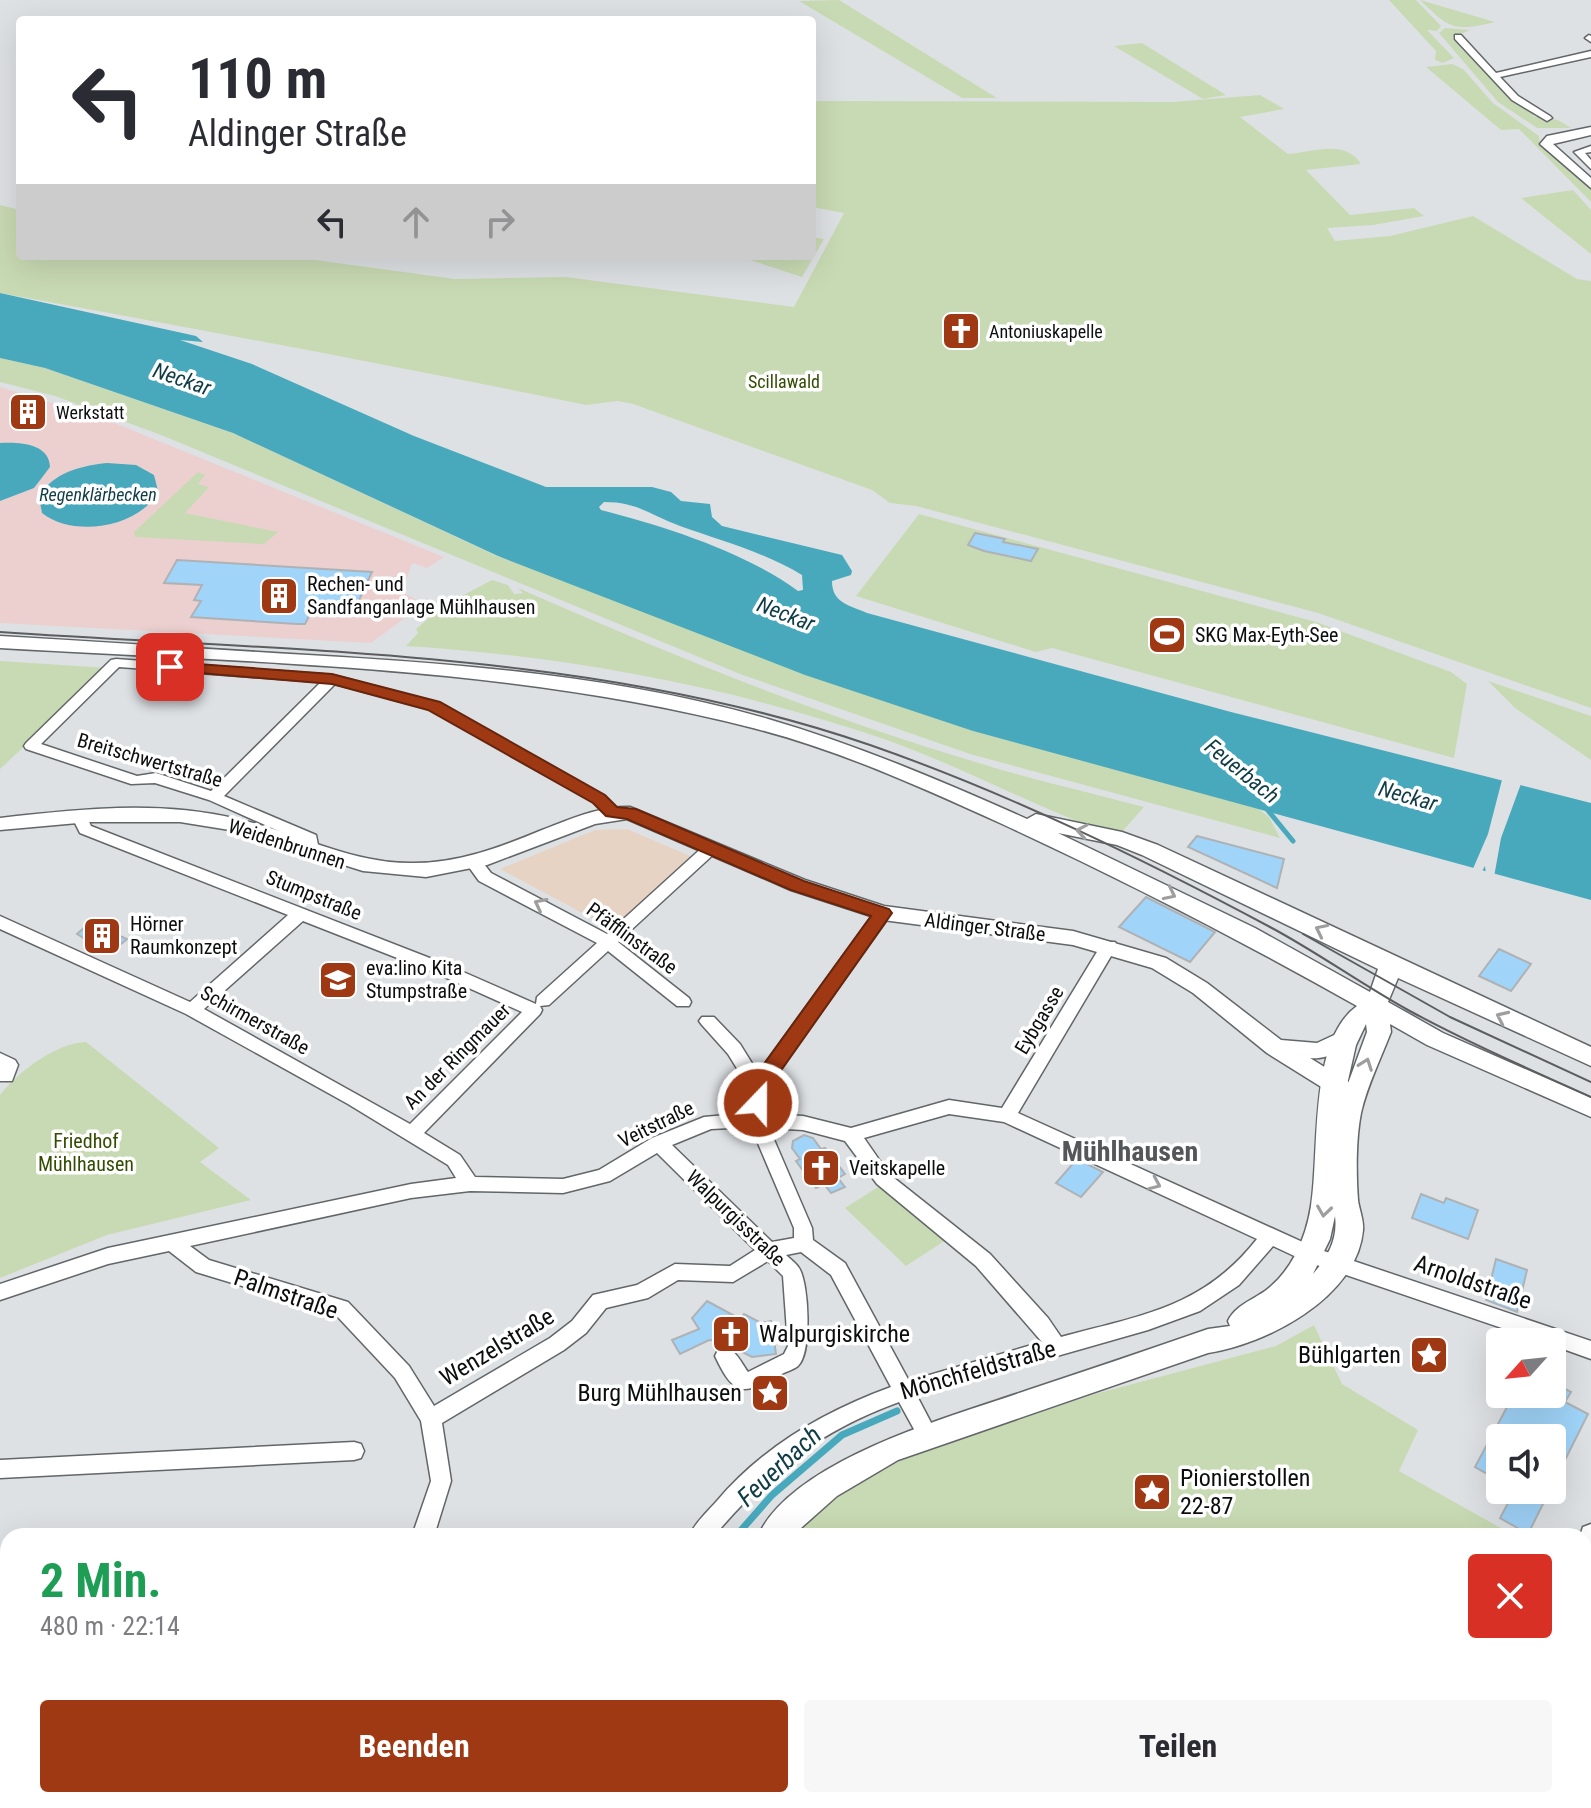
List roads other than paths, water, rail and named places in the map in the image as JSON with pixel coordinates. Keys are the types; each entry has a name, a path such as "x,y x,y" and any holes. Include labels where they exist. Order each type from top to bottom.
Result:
{"main road":[{"path":"0,642 413,667 556,682 762,724 867,759 973,802 1187,902 1427,1035 1591,1108"},
{"path":"973,802 1041,823 1122,839 1150,850 1591,1057"},
{"name":"Mönchfeldstraße","path":"1208,1341 1258,1312 1283,1292 1312,1255 1325,1209 1344,1091 1347,1037 1356,1020 1375,1004 1391,965"},
{"path":"1344,1091 1379,1032 1375,1004"},
{"path":"1379,1032 1406,1030 1427,1035"},
{"name":"Mönchfeldstraße","path":"781,1528 814,1495 847,1471 928,1436 1208,1341 1234,1337 1287,1312 1310,1295 1338,1264 1350,1230 1345,1199 1347,1152 1344,1091"}],"street":[{"path":"1458,37 1515,98 1547,118"},
{"path":"1493,76 1591,54"},
{"path":"1591,131 1551,138 1546,144 1591,184"},
{"path":"1591,149 1579,152 1591,166"},
{"name":"Aldinger Straße","path":"116,663 332,679 434,706 599,799 613,812 630,813 798,885 883,913 1073,938 1159,963 1200,988 1275,1047 1344,1091"},
{"name":"Breitschwertstraße","path":"116,663 31,746 136,781 156,778 214,797 311,839 311,850"},
{"path":"214,797 332,679"},
{"name":"Weidenbrunnen","path":"0,824 140,815 196,819 237,825 351,865 410,871 474,863 613,812"},
{"name":"Stumpstraße","path":"81,819 85,829 538,1006"},
{"name":"An der Ringmauer","path":"412,1133 538,1006 710,849"},
{"name":"Pfäfflinstraße","path":"474,863 485,877 594,932 683,1002"},
{"path":"192,1010 301,913"},
{"path":"883,913 758,1087 757,1120 803,1228 804,1244 838,1269 928,1436"},
{"name":"Schirmerstraße","path":"0,922 192,1010 412,1133 454,1160 470,1184"},
{"name":"Eybgasse","path":"1007,1116 1109,946"},
{"path":"708,1021 734,1049 758,1087"},
{"path":"1275,1047 1319,1051 1347,1037"},
{"path":"1057,1348 1041,1324 983,1260 883,1179 851,1135 949,1107 1007,1116 1312,1255"},
{"name":"Veitstraße","path":"0,1292 108,1256 411,1191 470,1184 563,1186 604,1176 658,1143 710,1122 757,1120 830,1127 851,1135"},
{"name":"Walpurgisstraße","path":"658,1143 792,1273 798,1346 791,1360 772,1366 755,1380 743,1382 725,1356"},
{"name":"Mönchfeldstraße","path":"707,1528 761,1469 812,1430 905,1390 1057,1348 1210,1300 1234,1282 1271,1235"},
{"name":"Palmstraße","path":"171,1242 203,1266 341,1308 402,1372 431,1419 441,1481 426,1528"},
{"name":"Wenzelstraße","path":"431,1419 557,1344 579,1327 600,1301 641,1292 675,1272 733,1274 770,1250 804,1244"},
{"name":"Arnoldstraße","path":"1312,1255 1591,1350"},
{"path":"0,1469 354,1451"}],"water":[{"name":"Neckar","path":"0,293 196,336 203,342 180,340 252,364 414,436 546,487 652,487 671,492 681,501 710,504 712,517 722,526 842,555 852,571 851,575 832,581 835,594 843,602 867,613 1231,712 1591,803 1591,900 973,731 805,675 498,556 233,433 45,368 0,358","holes":["604,502 635,507 773,560 802,575 803,590 798,591 729,552 599,507"]},
{"path":"0,443 24,444 39,449 48,459 50,467 34,488 0,501"},
{"name":"Regenklärbecken","path":"107,463 136,465 154,475 158,491 137,514 122,521 88,527 55,521 42,513 39,497 52,482 78,468"}],"waterway":[{"name":"Feuerbach","path":"1266,808 1293,841"},
{"name":"Feuerbach","path":"743,1528 772,1495 842,1435 897,1411"}],"tram line":[{"path":"0,632 440,660 549,672 657,690 764,713 922,764 1073,828 1270,927 1430,1022 1591,1097"},
{"path":"1303,934 1450,1017 1591,1082"}],"place":[{"name":"Antoniuskapelle","path":"961,331"},
{"name":"Werkstatt","path":"28,412"},
{"name":"Rechen- und Sandfanganlage Mühlhausen","path":"279,596"},
{"name":"SKG Max-Eyth-See","path":"1167,635"},
{"name":"Hörner Raumkonzept","path":"102,936"},
{"name":"eva:lino Kita Stumpstraße","path":"338,980"},
{"name":"Veitskapelle","path":"821,1168"},
{"name":"Walpurgiskirche","path":"731,1334"},
{"name":"Bühlgarten","path":"1429,1355"},
{"name":"Burg Mühlhausen","path":"770,1393"},
{"name":"Pionierstollen 22-87","path":"1152,1492"}],"district":[{"name":"Mühlhausen","path":"1130,1151"}],"park label":[{"name":"Scillawald","path":"784,381"},
{"name":"Friedhof Mühlhausen","path":"86,1152"}]}
